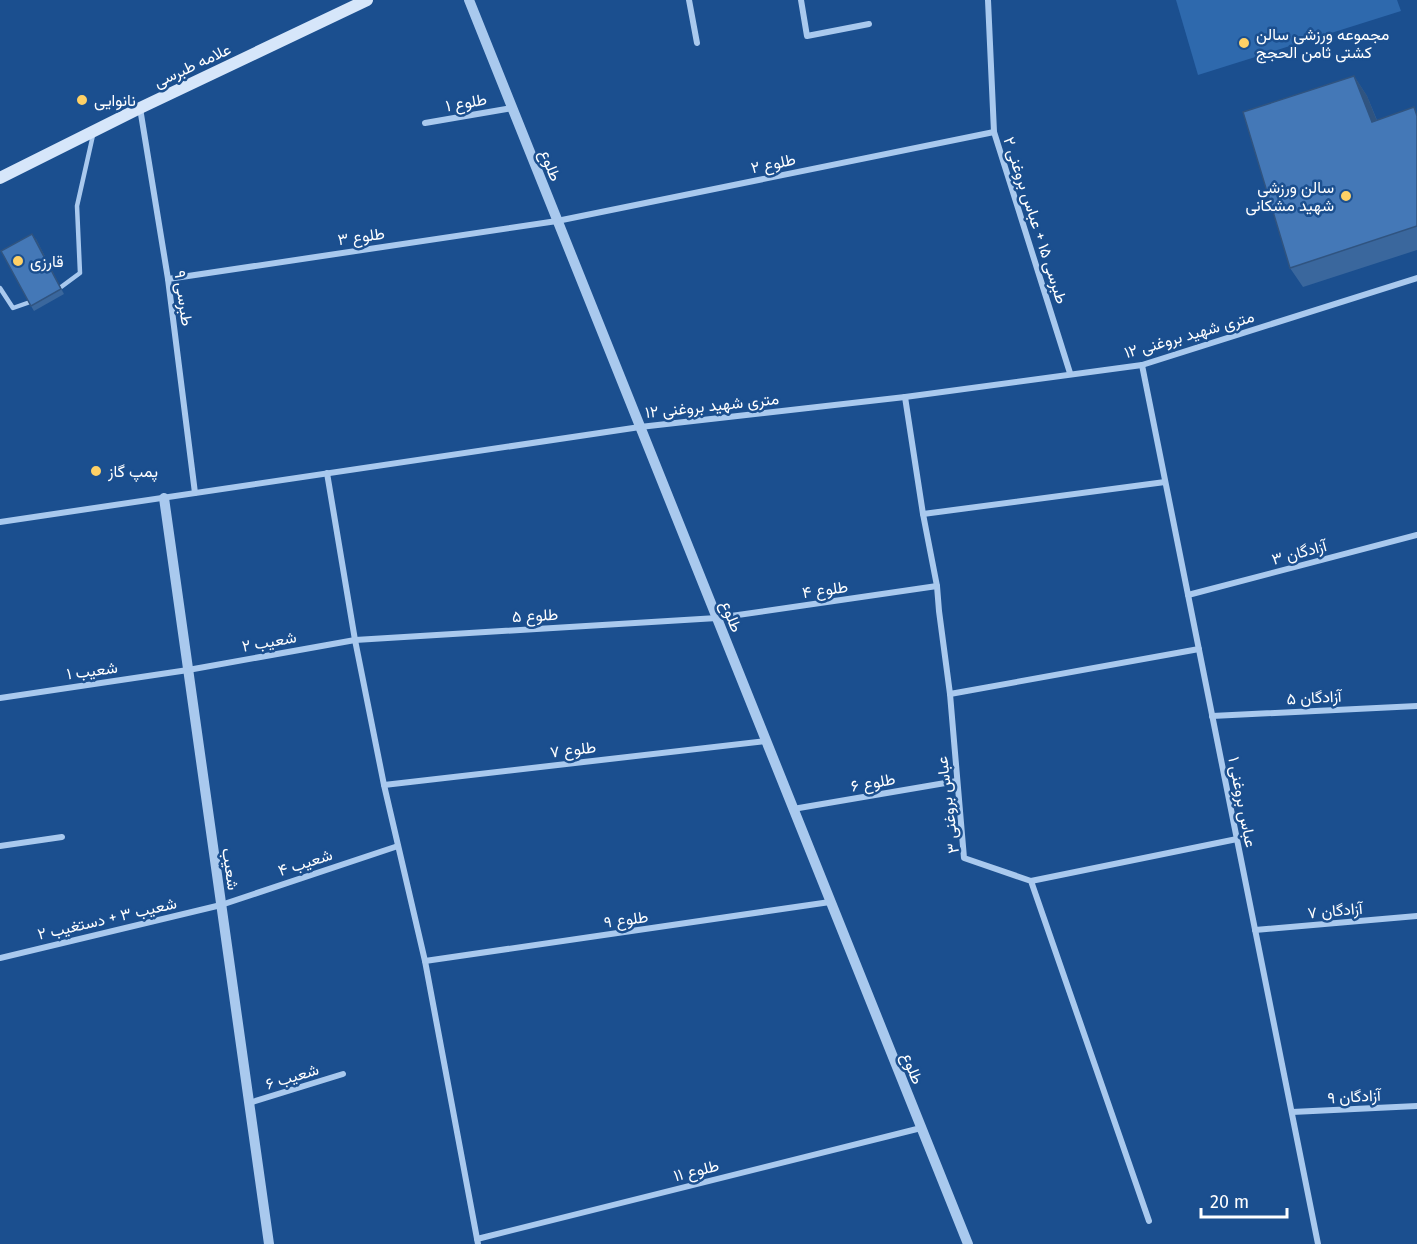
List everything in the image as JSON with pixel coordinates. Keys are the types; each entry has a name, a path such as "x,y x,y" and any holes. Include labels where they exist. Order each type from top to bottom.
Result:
{"main road":[{"name":"علامه طبرسی","path":"0,178 140,108 367,0"}],"street":[{"name":"طلوع","path":"469,0 968,1244"},
{"path":"689,0 697,43"},
{"path":"801,0 807,36 869,24"},
{"name":"طبرسی ۱۵ + عباس بروغنی ۲","path":"988,0 994,132 1070,373"},
{"name":"طبرسی ۹","path":"140,108 168,279 195,493"},
{"name":"طلوع ۱","path":"425,123 512,108"},
{"name":"طلوع ۲","path":"557,221 994,132"},
{"name":"طلوع ۳","path":"168,279 557,221"},
{"name":"۱۲ متری شهید بروغنی","path":"0,522 640,427 905,397 1142,365 1417,278"},
{"name":"عباس بروغنی ۱","path":"1142,365 1318,1244"},
{"name":"عباس بروغنی ۳","path":"905,397 937,586 950,694 964,858 1031,881"},
{"path":"327,473 355,640 384,785 425,962 478,1241"},
{"path":"923,514 1165,482"},
{"name":"شعیب","path":"164,498 269,1244"},
{"name":"آزادگان ۳","path":"1188,595 1417,535"},
{"name":"طلوع ۴","path":"717,618 937,586"},
{"name":"طلوع ۵","path":"355,640 717,618"},
{"name":"شعیب ۲","path":"188,670 355,640"},
{"path":"950,694 1199,649"},
{"name":"شعیب ۱","path":"0,698 188,670"},
{"name":"آزادگان ۵","path":"1212,716 1417,706"},
{"name":"طلوع ۷","path":"384,785 766,741"},
{"name":"طلوع ۶","path":"793,809 957,781"},
{"path":"0,846 62,837"},
{"path":"1149,1221 1031,881 1237,839"},
{"name":"شعیب ۴","path":"221,904 398,846"},
{"name":"طلوع ۹","path":"425,962 830,902"},
{"name":"شعیب ۳ + دستغیب ۲","path":"0,958 221,904"},
{"name":"آزادگان ۷","path":"1256,930 1417,916"},
{"name":"شعیب ۶","path":"249,1103 343,1074"},
{"name":"آزادگان ۹","path":"1292,1112 1417,1106"},
{"name":"طلوع ۱۱","path":"478,1241 921,1128"}],"lane":[{"path":"50,296 80,273 76,206 94,132"},
{"path":"0,288 13,308 40,299"}],"shaded area":[{"name":"مجموعه ورزشی سالن کشتی ثامن الحجج","path":"1176,0 1397,0 1401,11 1198,75"}],"building":[{"name":"سالن ورزشی شهید مشکانی","path":"1354,76 1372,122 1414,107 1417,116 1417,226 1290,268 1243,112"},
{"path":"32,234 61,289 31,306 1,251"}],"place":[{"name":"مجموعه ورزشی سالن کشتی ثامن الحجج","path":"1244,43"},
{"name":"نانوایی","path":"82,100"},
{"name":"سالن ورزشی شهید مشکانی","path":"1346,196"},
{"name":"قارزی","path":"18,261"},
{"name":"پمپ گاز","path":"96,471"}]}
